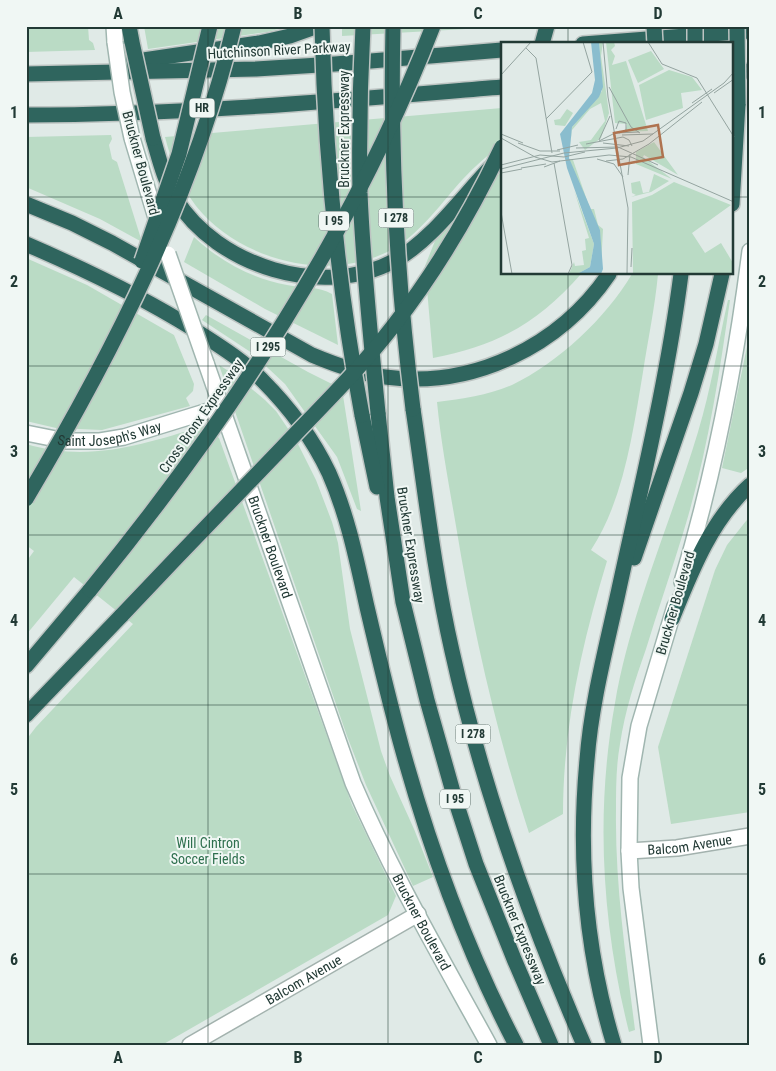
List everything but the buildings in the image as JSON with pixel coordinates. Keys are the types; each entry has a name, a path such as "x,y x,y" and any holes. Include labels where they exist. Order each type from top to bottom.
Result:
{"highway":[{"path":"129,26 153,138 164,173 175,198 200,228 229,250 251,261 284,273 309,276 349,275 374,269 396,260 434,228 501,157"},
{"path":"74,415 116,323 159,214 186,126 210,26"},
{"path":"26,499 74,415 132,302 178,200 202,138 234,26"},
{"path":"26,74 57,73 245,46 290,36 318,26"},
{"name":"I 95","path":"322,26 328,149 346,320 362,415 403,602"},
{"name":"Bruckner Expressway","path":"362,26 360,195 366,288 390,523 403,602 427,700 465,831 500,926 551,1045"},
{"name":"Bruckner Expressway","path":"393,26 394,187 400,280 413,409 441,594 460,686 483,769 509,851 541,940 584,1045"},
{"name":"Cross Bronx Expressway","path":"26,666 90,590 186,466 299,300 371,169 411,82 433,26"},
{"path":"542,42 546,26"},
{"path":"654,26 656,42"},
{"path":"664,42 665,26"},
{"path":"695,26 695,42"},
{"path":"734,171 738,104 737,26"},
{"path":"611,42 750,32"},
{"name":"Hutchinson River Parkway","path":"57,73 280,67 501,50"},
{"path":"734,72 750,71"},
{"name":"HR","path":"26,115 300,103 501,87"},
{"path":"26,715 332,396 390,331 456,236 486,182 501,149"},
{"path":"26,204 72,223 112,243 312,355 343,367 386,377 413,379 457,375 509,359 530,348 559,328 584,305 608,275"},
{"path":"26,244 124,289 180,320 219,346 261,378 284,404 312,442 328,471 346,518 401,747 443,877 479,965 516,1045"},
{"path":"614,1045 601,998 595,965 584,863 584,802 587,759 604,658 657,413 681,275"},
{"path":"604,658 634,559 692,393 712,321 722,275"},
{"path":"672,619 713,531 735,500 750,485"}],"main road":[{"name":"Bruckner Boulevard","path":"114,26 122,92 146,190 345,763 377,836 489,1045"},
{"name":"Bruckner Boulevard","path":"652,1045 632,905 629,851 630,778 635,743 695,534 725,410 750,251"},
{"name":"Saint Joseph's Way","path":"26,432 66,441 100,442 124,437 221,407"},
{"name":"Balcom Avenue","path":"629,851 676,848 750,836"},
{"name":"Balcom Avenue","path":"190,1045 418,914"}],"green space":[{"path":"26,26 88,26 89,40 93,43 95,50 26,52"},
{"path":"144,26 290,26 267,32 148,49"},
{"path":"344,26 519,26 342,36 342,28"},
{"path":"501,108 501,145 468,174 424,224 396,247 371,258 345,264 317,265 290,262 263,254 238,241 215,225 196,206 186,190 177,173 165,137"},
{"path":"111,135 112,139 109,145 112,159 117,162 142,242 100,219 26,187 26,137"},
{"path":"501,172 501,275 580,275 549,306 515,330 477,347 433,358 425,266 435,241"},
{"path":"194,237 215,254 237,268 261,278 293,286 316,288 332,294 338,345 265,309 184,262"},
{"path":"26,258 87,285 174,335 194,384 193,391 186,398 190,406 102,430 56,428 26,421"},
{"path":"631,275 658,275 626,464 612,509 591,550 607,561 582,654 570,717 566,749 563,814 529,833 506,757 478,642 448,480 437,402 494,391 512,385 529,376 580,338 609,307"},
{"path":"728,300 730,300 717,387 706,445 692,502 631,696 619,752 616,794 616,839 622,921 635,1030 629,1032 613,951 604,868 605,786 609,744 622,668 631,634 703,416"},
{"path":"206,315 342,389 361,511 357,509 337,457 285,384 252,353 202,320"},
{"path":"750,332 750,467 741,473 722,468"},
{"path":"219,365 235,375 276,411 297,442 316,480 332,522 338,543 350,629 381,751 433,877 413,886 366,785 347,736"},
{"name":"Will Cintron Soccer Fields","path":"204,426 219,438 352,805 396,896 388,915 162,1045 26,1045 26,740 133,624 74,577 26,635 26,562 34,551 26,545 26,444 72,452 116,449 138,445"},
{"path":"750,516 750,812 671,824 658,747 715,570 727,545"}]}
